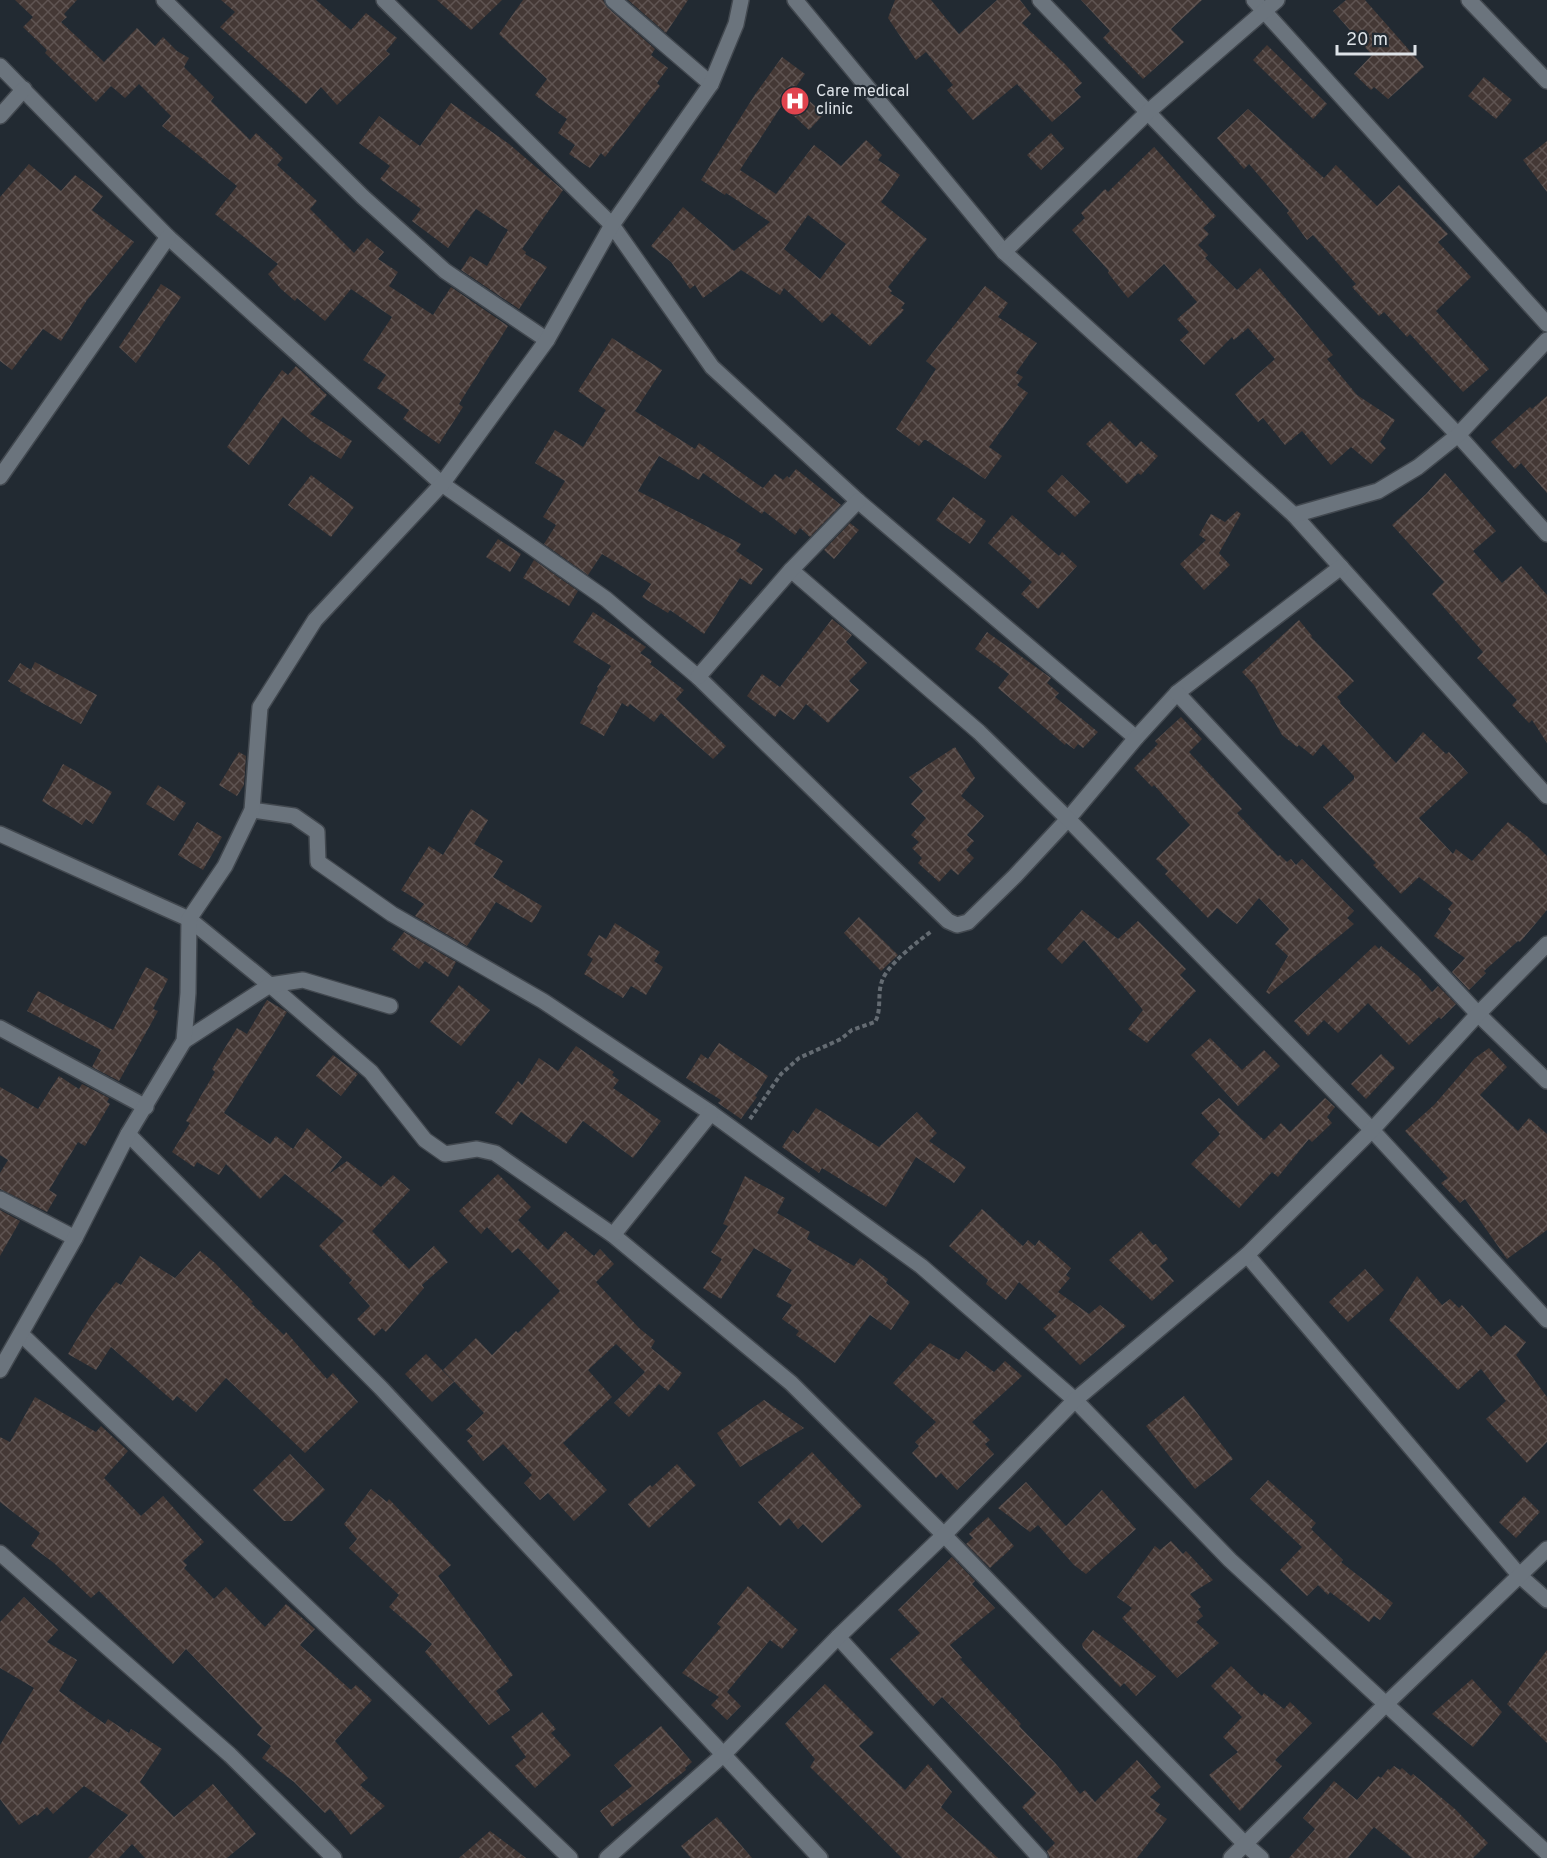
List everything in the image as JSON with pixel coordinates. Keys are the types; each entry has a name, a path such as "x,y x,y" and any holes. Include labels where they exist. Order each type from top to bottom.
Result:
{"street":[{"path":"164,0 355,189 445,271 547,340"},
{"path":"384,0 612,225 712,367 858,501 1136,738"},
{"path":"613,0 711,84"},
{"path":"0,1370 75,1238 128,1134 184,1041 188,993 189,919 225,866 252,810 260,707 315,620 442,484 547,340 612,225 711,84 736,24 741,0"},
{"path":"795,0 1004,252 1294,515 1547,796"},
{"path":"1040,0 1458,435 1547,534"},
{"path":"1004,252 1259,6 1277,0"},
{"path":"1469,0 1547,81"},
{"path":"1259,6 1547,324"},
{"path":"0,66 168,237 442,484 606,599 698,677 948,921 957,925 968,922 1015,876 1068,819 1177,693 1341,567"},
{"path":"0,116 24,89"},
{"path":"0,477 168,237"},
{"path":"1294,515 1378,491 1418,467 1458,435 1547,340"},
{"path":"698,677 791,570 858,501"},
{"path":"791,570 979,732 1068,819 1372,1130 1547,1320"},
{"path":"1177,693 1478,1014 1547,1081"},
{"path":"252,810 294,816 317,832 318,862 392,915 543,1001 711,1113 921,1266 1075,1401 1230,1560 1547,1852"},
{"path":"0,834 189,919 371,1072 424,1140 445,1154 477,1149 495,1153 613,1235 791,1383 944,1535 1261,1858"},
{"path":"607,1858 723,1755 1075,1401 1247,1255 1372,1130 1478,1014 1547,944"},
{"path":"184,1041 270,985 303,980 390,1006"},
{"path":"0,1028 146,1107"},
{"path":"613,1235 711,1113"},
{"path":"128,1134 381,1388 820,1858"},
{"path":"0,1199 75,1238"},
{"path":"1247,1255 1520,1576 1547,1600"},
{"path":"21,1334 570,1858"},
{"path":"1231,1858 1547,1549"},
{"path":"0,1553 230,1755 334,1858"},
{"path":"838,1637 1040,1858"}],"path":[{"path":"740,1133 781,1074 799,1058 841,1039 852,1030 875,1022 879,1016 882,980 885,975 918,941 948,921"}],"building":[{"path":"15,0 77,0 64,14 67,17 61,22 104,62 137,28 155,46 163,37 177,51 189,58 184,67 214,97 211,101 250,140 256,133 283,158 277,165 317,201 310,209 354,253 367,238 384,252 378,259 398,272 389,286 433,315 451,287 508,326 459,404 463,407 439,444 403,419 409,410 377,388 386,375 363,360 392,317 351,289 325,321 297,298 295,301 268,274 278,264 215,214 237,186 162,126 171,116 139,84 125,98 111,86 96,102 45,53 47,50 23,27 33,17"},
{"path":"221,0 316,0 351,30 366,13 397,38 386,51 390,54 337,105 321,87 306,104 220,27 235,12"},
{"path":"437,0 502,0 471,30"},
{"path":"523,0 603,0 607,7 655,49 651,55 668,68 657,83 660,86 605,157 601,153 590,168 569,154 575,145 558,133 567,119 535,95 547,79 499,34"},
{"path":"628,0 688,0 666,33"},
{"path":"895,0 931,0 959,34 997,0 1020,0 1031,14 1022,23 1082,83 1074,90 1081,97 1052,122 1017,84 973,120 947,90 953,85 926,52 916,60 888,18"},
{"path":"1081,0 1202,0 1171,29 1184,42 1143,79 1103,38 1110,31"},
{"path":"1346,0 1365,0 1424,67 1388,99 1374,87 1371,90 1354,74 1372,55 1333,11"},
{"path":"1267,45 1327,104 1313,119 1253,60"},
{"path":"782,57 805,74 795,88 824,114 809,130 782,105 740,170 776,194 814,145 841,166 866,140 882,155 878,160 900,175 881,202 927,239 888,287 892,291 890,293 905,303 901,308 904,310 870,346 832,313 822,323 784,288 780,295 741,270 703,298 695,285 690,289 671,262 651,246 683,207 734,251 770,222 726,193 725,195 701,180 756,93","holes":["808,215 846,244 820,279 784,249"]},
{"path":"1484,77 1512,100 1496,119 1468,96"},
{"path":"451,103 509,144 563,190 522,249 526,252 525,254 547,267 519,309 461,270 470,256 487,266 508,230 476,209 448,248 412,221 421,209 380,179 390,166 359,143 379,116 420,146"},
{"path":"1248,109 1324,178 1336,165 1377,206 1399,185 1448,234 1438,242 1471,277 1436,311 1489,369 1463,392 1410,334 1407,337 1384,312 1379,316 1352,287 1356,284 1313,235 1307,240 1287,213 1289,211 1249,164 1244,169 1217,138"},
{"path":"1051,133 1064,148 1041,170 1027,155"},
{"path":"1547,141 1547,192 1523,160"},
{"path":"1154,147 1216,216 1203,228 1209,234 1198,245 1208,255 1205,258 1237,290 1260,268 1333,355 1327,359 1357,395 1395,420 1380,442 1386,448 1371,464 1351,447 1331,465 1302,431 1285,445 1263,418 1258,422 1235,394 1275,359 1248,328 1234,340 1232,337 1204,365 1180,340 1189,332 1177,319 1197,302 1164,264 1128,298 1108,273 1109,271 1072,230 1085,218 1081,213 1105,189 1108,192"},
{"path":"29,164 61,191 75,175 103,196 92,210 134,242 87,300 61,341 43,329 12,370 0,361 0,197"},
{"path":"161,284 181,297 136,363 119,347"},
{"path":"985,286 1008,303 998,317 1037,343 1016,373 1023,377 1017,385 1028,393 989,447 1002,456 985,479 926,440 919,446 896,429 936,369 926,361"},
{"path":"612,338 662,370 635,411 695,449 699,443 763,488 775,474 783,480 787,476 789,478 796,469 841,505 810,537 800,528 795,535 764,511 762,514 703,473 699,480 659,456 638,491 741,544 736,551 763,569 751,585 740,578 704,634 670,610 668,613 642,597 651,584 602,554 588,575 544,544 556,525 543,517 565,481 535,463 555,430 583,447 606,410 578,391"},
{"path":"296,366 327,395 310,414 352,441 341,459 312,441 283,417 249,465 227,447 282,370 288,375"},
{"path":"1547,396 1547,493 1521,463 1515,469 1491,442 1530,407 1532,409"},
{"path":"1110,421 1136,447 1141,441 1158,456 1141,475 1138,473 1127,484 1086,444"},
{"path":"1445,473 1496,531 1473,551 1502,583 1521,566 1547,595 1547,743 1532,720 1529,723 1512,705 1517,700 1477,658 1483,652 1432,594 1444,582 1392,525"},
{"path":"311,475 354,507 331,537 288,505"},
{"path":"1062,475 1090,502 1075,517 1047,491"},
{"path":"953,497 986,521 970,544 936,520"},
{"path":"1237,511 1241,514 1219,553 1230,565 1204,590 1180,564 1206,540 1199,535 1211,514 1225,522"},
{"path":"1012,515 1059,556 1062,552 1077,566 1038,609 1021,594 1032,582 988,543"},
{"path":"850,523 859,530 834,559 824,550"},
{"path":"498,539 521,554 510,572 486,557"},
{"path":"534,560 578,591 569,606 523,578"},
{"path":"593,612 646,647 640,653 652,661 650,664 684,690 676,699 726,746 713,759 661,713 654,722 630,704 628,707 622,703 604,736 580,723 597,687 611,666 573,642"},
{"path":"832,619 852,635 846,642 867,663 849,681 859,690 828,723 806,704 794,720 780,710 775,717 747,696 762,674 780,687"},
{"path":"1299,620 1311,637 1354,681 1337,697 1340,703 1396,763 1423,732 1446,754 1449,752 1468,773 1419,818 1453,854 1456,849 1472,861 1508,822 1528,837 1547,856 1547,910 1520,942 1518,941 1484,971 1486,973 1469,990 1452,972 1465,958 1434,936 1451,912 1448,909 1453,903 1419,877 1401,894 1373,865 1376,863 1323,807 1354,779 1354,776 1323,744 1313,756 1282,735 1254,685 1242,672"},
{"path":"987,632 1051,678 1047,683 1059,693 1055,697 1098,732 1083,748 1078,744 1074,749 1066,743 1065,745 998,688 1009,674 975,649"},
{"path":"35,662 97,695 81,724 20,691 21,689 8,681 20,663 31,670"},
{"path":"1181,717 1202,739 1189,752 1242,809 1237,813 1278,856 1280,855 1287,862 1291,859 1296,865 1302,859 1354,911 1347,918 1354,924 1269,994 1266,992 1288,956 1275,944 1289,929 1259,898 1237,924 1217,908 1208,918 1165,874 1168,871 1156,859 1190,825 1154,785 1152,787 1134,768 1158,744 1155,741"},
{"path":"955,747 975,778 961,796 984,816 967,835 974,841 966,850 974,858 958,875 951,869 939,882 918,863 922,858 912,848 919,842 911,835 926,818 911,804 923,791 909,777"},
{"path":"239,752 246,756 244,785 237,796 219,785"},
{"path":"63,764 112,792 93,824 86,819 82,825 42,801"},
{"path":"158,785 186,803 174,821 146,804"},
{"path":"471,809 488,820 474,844 503,861 493,877 542,906 532,923 496,902 467,946 415,916 424,904 401,890 429,846 443,855"},
{"path":"197,822 222,837 203,870 178,855"},
{"path":"1082,910 1118,939 1138,921 1186,969 1180,975 1196,991 1147,1043 1128,1029 1143,1010 1084,940 1062,964 1047,949"},
{"path":"859,917 898,955 881,971 844,933"},
{"path":"615,923 660,952 654,961 663,967 646,995 631,986 623,998 584,974 593,959 587,955 599,935 606,939"},
{"path":"404,932 456,962 448,977 425,961 419,969 391,949"},
{"path":"1375,945 1379,949 1381,946 1418,976 1432,992 1438,986 1456,1004 1409,1045 1368,1003 1338,1033 1324,1020 1308,1036 1294,1021"},
{"path":"146,967 168,979 153,1009 158,1011 119,1081 92,1067 101,1050 27,1011 38,991 113,1030"},
{"path":"459,985 490,1010 461,1046 430,1022"},
{"path":"267,1000 287,1012 224,1113 270,1144 276,1136 293,1149 307,1128 342,1157 329,1174 347,1161 381,1187 393,1175 410,1190 372,1231 409,1269 434,1246 448,1262 422,1285 424,1288 386,1332 382,1328 374,1336 357,1319 370,1306 349,1283 352,1280 319,1246 344,1221 285,1174 260,1199 226,1164 219,1175 197,1162 194,1167 172,1152 190,1123 186,1121 215,1072 212,1069 237,1028 247,1034"},
{"path":"1210,1038 1242,1070 1264,1050 1280,1066 1238,1106 1191,1055"},
{"path":"719,1043 768,1076 755,1096 757,1097 741,1119 718,1103 721,1100 686,1078 701,1054 708,1059"},
{"path":"576,1046 614,1072 612,1075 619,1080 613,1088 661,1121 633,1158 583,1121 566,1144 521,1112 512,1125 495,1113 518,1081 522,1085 539,1058 558,1071"},
{"path":"1489,1048 1507,1067 1480,1095 1518,1131 1529,1118 1547,1134 1547,1230 1507,1259 1465,1199 1460,1203 1441,1183 1448,1178 1405,1131 1434,1105 1475,1058"},
{"path":"1381,1054 1395,1068 1366,1099 1351,1084"},
{"path":"333,1055 358,1074 341,1096 316,1076"},
{"path":"59,1076 79,1089 82,1084 109,1098 107,1102 110,1104 85,1146 78,1142 49,1190 57,1195 47,1212 0,1189 0,1173 8,1160 0,1155 0,1087 38,1109"},
{"path":"1219,1098 1264,1140 1281,1123 1290,1132 1325,1098 1335,1107 1327,1117 1332,1123 1312,1142 1309,1139 1278,1177 1272,1172 1239,1208 1191,1164 1220,1134 1201,1113"},
{"path":"816,1108 879,1147 917,1112 937,1133 929,1141 966,1167 954,1183 916,1157 886,1207 822,1168 819,1173 782,1147 793,1130 798,1134"},
{"path":"498,1174 531,1207 518,1220 548,1250 565,1231 594,1256 600,1249 614,1264 596,1282 639,1328 655,1341 651,1348 682,1373 668,1391 659,1384 629,1417 614,1403 645,1372 616,1344 588,1370 612,1397 563,1443 607,1490 574,1521 548,1493 540,1500 524,1483 532,1475 503,1444 483,1461 467,1441 473,1436 466,1430 484,1413 443,1370 476,1338 492,1355 560,1291 518,1248 512,1253 487,1227 481,1234 459,1211"},
{"path":"745,1176 785,1198 777,1213 810,1232 807,1239 854,1266 860,1258 888,1279 886,1283 910,1302 891,1330 870,1315 835,1363 796,1335 799,1331 782,1319 792,1305 776,1296 792,1270 754,1248 721,1299 703,1288 722,1259 711,1252 728,1226 723,1224"},
{"path":"982,1209 1023,1246 1028,1240 1035,1246 1039,1240 1071,1268 1066,1275 1070,1278 1058,1292 1089,1314 1100,1305 1126,1326 1080,1365 1043,1328 1057,1316 1019,1282 1006,1300 986,1284 988,1280 949,1246"},
{"path":"0,1210 20,1221 0,1256"},
{"path":"1141,1231 1168,1259 1160,1266 1174,1281 1152,1301 1109,1260"},
{"path":"200,1251 215,1263 284,1335 286,1332 327,1379 333,1373 358,1402 305,1453 226,1378 196,1412 177,1396 173,1401 111,1347 96,1370 68,1354 90,1317 116,1282 121,1285 140,1256 175,1278"},
{"path":"1365,1269 1384,1290 1348,1322 1329,1302"},
{"path":"1417,1276 1442,1305 1450,1299 1459,1308 1462,1305 1491,1337 1505,1325 1526,1342 1516,1355 1547,1397 1547,1442 1527,1463 1486,1419 1506,1401 1481,1369 1458,1390 1389,1320"},
{"path":"930,1343 959,1360 966,1351 994,1372 1005,1361 1022,1376 972,1422 990,1440 985,1444 994,1454 957,1490 941,1473 936,1478 912,1453 919,1446 915,1442 936,1422 893,1383"},
{"path":"426,1354 454,1382 432,1402 405,1374"},
{"path":"1184,1396 1233,1459 1195,1489 1146,1426"},
{"path":"35,1397 96,1432 101,1426 128,1451 104,1478 141,1516 163,1496 204,1542 183,1561 187,1565 184,1568 214,1599 226,1587 265,1627 286,1604 315,1629 300,1645 351,1690 356,1685 372,1700 335,1741 368,1778 360,1785 385,1806 351,1835 330,1809 325,1813 294,1782 262,1758 271,1746 257,1735 262,1728 186,1649 173,1664 99,1591 91,1598 54,1563 31,1546 40,1533 0,1502 0,1437 10,1442"},
{"path":"764,1400 804,1428 740,1467 717,1433"},
{"path":"812,1452 862,1506 822,1543 803,1524 798,1529 789,1518 780,1526 758,1502"},
{"path":"290,1454 325,1490 292,1521 284,1521 253,1490"},
{"path":"677,1464 696,1485 649,1528 628,1504 650,1485 652,1487"},
{"path":"1268,1480 1316,1523 1311,1529 1343,1560 1341,1562 1393,1603 1380,1620 1374,1616 1369,1622 1330,1592 1328,1595 1318,1585 1307,1596 1280,1570 1302,1547 1250,1499"},
{"path":"1026,1482 1066,1526 1102,1490 1136,1529 1086,1574 1074,1565 1038,1525 1030,1532 998,1508"},
{"path":"371,1489 387,1502 389,1499 451,1565 438,1576 513,1675 496,1691 510,1710 489,1725 425,1652 432,1644 389,1607 399,1595 349,1548 357,1539 344,1524"},
{"path":"1524,1496 1540,1512 1516,1538 1499,1522"},
{"path":"988,1517 1014,1546 990,1568 966,1544 973,1538 969,1534"},
{"path":"1171,1541 1183,1554 1186,1551 1213,1580 1190,1594 1201,1607 1198,1609 1203,1616 1196,1622 1219,1643 1177,1678 1122,1618 1132,1608 1117,1597 1155,1546 1160,1550"},
{"path":"952,1557 975,1581 972,1584 995,1608 950,1645 1080,1794 1085,1790 1095,1802 1137,1760 1161,1787 1150,1797 1160,1804 1155,1811 1167,1819 1137,1858 1050,1858 1047,1851 1055,1843 1022,1807 1036,1793 942,1697 933,1706 890,1659 920,1633 898,1610"},
{"path":"748,1586 798,1630 782,1649 770,1640 727,1692 741,1706 727,1720 711,1705 719,1697 682,1673 721,1627 717,1624"},
{"path":"24,1597 58,1630 47,1642 77,1660 59,1691 105,1724 108,1719 129,1733 131,1729 162,1749 140,1782 174,1817 213,1784 256,1834 227,1858 145,1858 132,1844 119,1858 88,1858 128,1815 84,1786 53,1814 47,1807 37,1816 35,1814 19,1825 0,1799 0,1745 34,1688 0,1668 0,1622"},
{"path":"1093,1630 1156,1676 1136,1696 1124,1683 1120,1687 1083,1648 1082,1644"},
{"path":"1547,1650 1547,1743 1507,1704"},
{"path":"1231,1666 1262,1696 1264,1693 1284,1709 1290,1702 1312,1723 1275,1760 1282,1766 1240,1811 1209,1775 1238,1752 1223,1737 1242,1717 1211,1686"},
{"path":"1472,1679 1502,1712 1473,1747 1432,1714"},
{"path":"825,1684 874,1733 859,1746 905,1790 928,1764 952,1792 941,1807 998,1858 902,1858 810,1767 815,1759 785,1724"},
{"path":"542,1712 556,1729 551,1733 571,1755 535,1788 515,1766 526,1757 511,1737"},
{"path":"661,1726 692,1762 685,1768 686,1770 612,1827 600,1811 632,1786 614,1765"},
{"path":"1394,1766 1400,1770 1402,1768 1411,1776 1413,1774 1455,1809 1488,1843 1473,1858 1412,1858 1374,1827 1348,1858 1289,1858 1315,1829 1303,1818 1334,1781 1357,1800 1378,1776 1381,1778 1388,1769"},
{"path":"717,1817 752,1858 691,1858 681,1846"},
{"path":"490,1831 526,1858 459,1858"}],"place":[{"name":"Care medical clinic","path":"795,101"}]}
